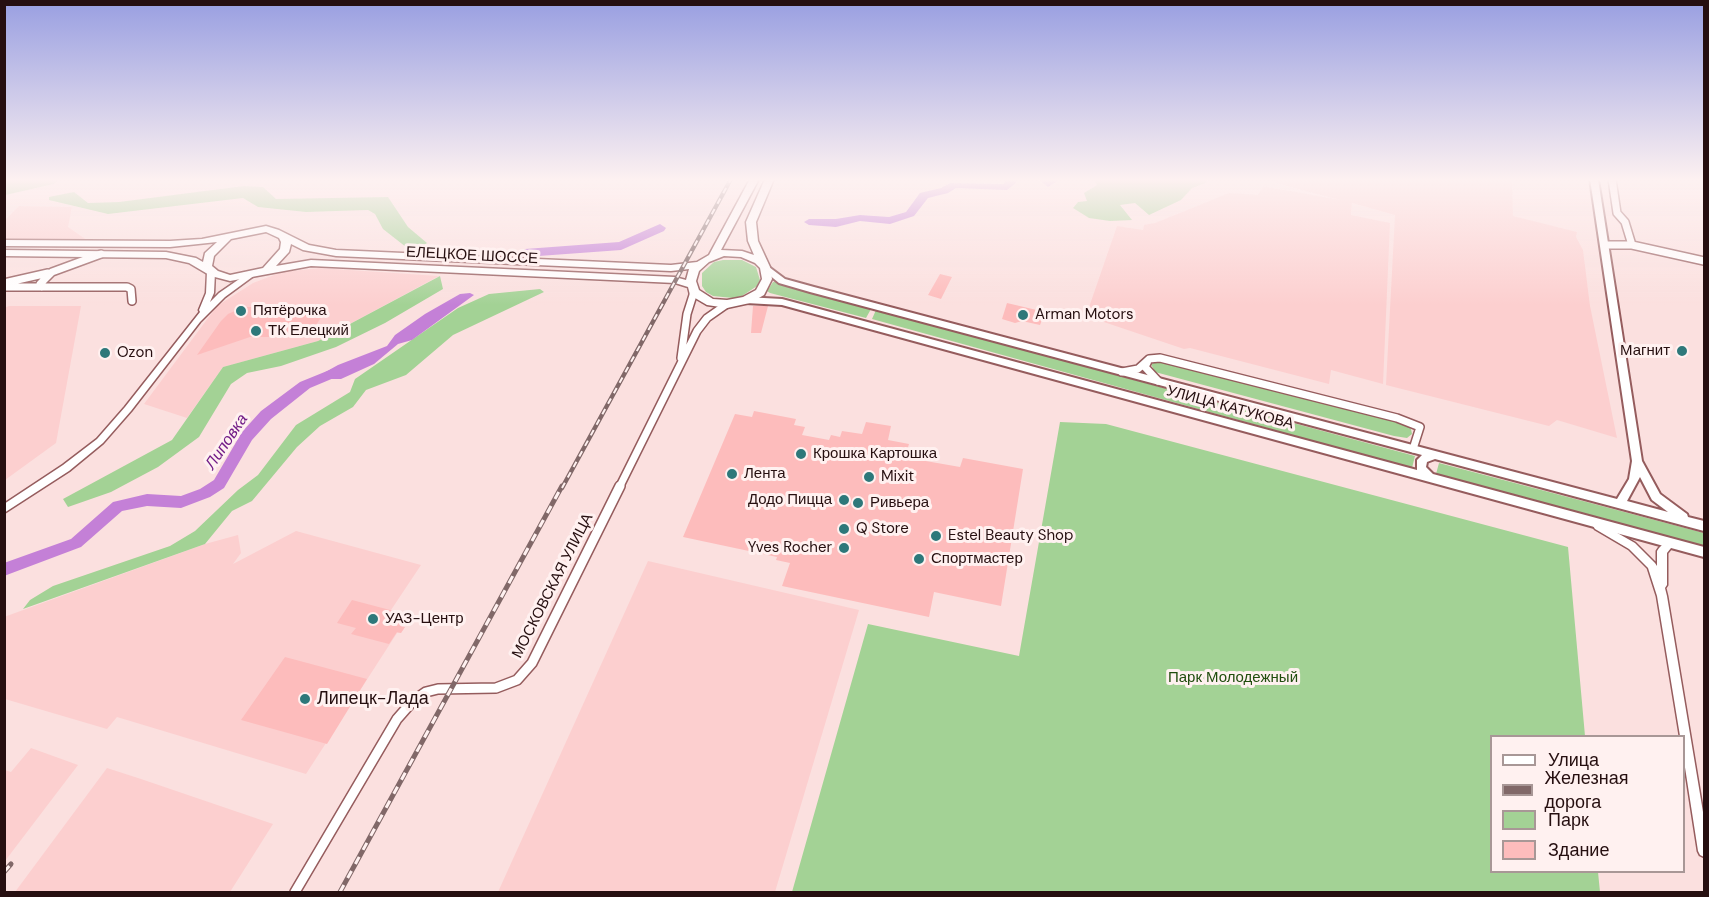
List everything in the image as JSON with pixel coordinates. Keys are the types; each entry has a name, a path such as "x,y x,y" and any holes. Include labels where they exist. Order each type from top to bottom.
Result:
{"main road":[{"path":"713,256 732,221"},
{"path":"752,221 753,241 765,267 767,279 765,286 747,300 727,304 711,302 693,288 692,275 698,265 713,256 742,254 759,261 765,267"},
{"path":"1601,221 1637,461 1634,480 1620,504"},
{"name":"ЕЛЕЦКОЕ ШОССЕ","path":"4,243 170,244 202,242 241,232 266,230 307,248 336,253 671,268 698,265"},
{"path":"211,272 207,262 211,251 224,240 241,232"},
{"path":"254,274 275,263 283,255 286,242 283,236"},
{"name":"ЕЛЕЦКОЕ ШОССЕ","path":"4,253 181,256 224,277 254,274 311,263 675,280 693,288"},
{"name":"УЛИЦА КАТУКОВА","path":"765,267 782,281 1702,525"},
{"name":"УЛИЦА КАТУКОВА","path":"747,300 782,302 1704,552"},
{"path":"1430,477 1421,468 1422,460 1434,455"},
{"path":"1637,461 1656,497 1667,507 1702,525"}],"street":[{"path":"1624,221 1632,245"},
{"path":"1605,245 1632,245 1704,261"},
{"path":"4,285 52,272 105,253"},
{"path":"42,287 40,284 52,272"},
{"path":"197,320 210,293 211,272"},
{"path":"4,509 66,468 100,441 128,409 197,320 222,295 254,274"},
{"path":"4,285 127,287 131,289 132,301"},
{"name":"МОСКОВСКАЯ УЛИЦА","path":"680,364 693,288"},
{"name":"МОСКОВСКАЯ УЛИЦА","path":"295,892 397,720 412,702 426,692 438,689 496,688 518,680 532,663 700,327 707,318 727,304"},
{"path":"1122,372 1138,369 1149,359 1160,358 1397,418 1420,427 1413,450"},
{"path":"1149,359 1145,367 1158,381"},
{"path":"1576,517 1608,531 1632,546 1652,566 1662,596 1685,735"},
{"path":"1662,596 1662,551 1670,543"},
{"path":"1685,736 1704,851"}],"shaded area":[{"path":"5,221 69,221 68,227 87,240 5,239"},
{"path":"1160,221 1380,221 1390,223 1383,384 1331,370 1329,384 1190,348 1184,349 1086,316 1117,226 1143,230 1144,225"},
{"path":"1395,221 1532,221 1577,232 1576,237 1583,250 1590,306 1617,438 1557,420 1549,426 1386,385"},
{"path":"320,268 439,276 318,341 223,367 187,418 144,404 217,306 253,283 282,272"},
{"path":"460,294 474,295 412,340 398,344 374,364 341,379 318,379 320,375 338,365 387,346 395,335 425,314"},
{"path":"9,306 81,306 56,443 5,480 4,308"},
{"path":"296,531 421,565 391,610 409,615 401,626 405,627 401,633 397,633 306,774 117,717 107,729 5,699 4,617 205,544 238,535 241,553 233,564"},
{"path":"648,561 859,610 775,892 498,892"},
{"path":"31,748 78,765 5,861 5,770 11,772"},
{"path":"107,768 273,824 230,892 15,892"}],"green space":[{"path":"379,221 404,221 427,243 420,248 406,247 383,229"},
{"path":"742,260 756,267 760,280 757,286 742,296 733,298 713,296 706,292 702,286 702,273 714,262"},
{"path":"440,276 443,289 385,323 336,347 281,366 247,373 231,384 199,437 158,467 111,492 68,507 63,499 172,440 223,367 318,341"},
{"path":"773,282 871,309 866,318 770,293 767,291"},
{"path":"540,289 544,292 453,335 406,375 366,390 353,407 320,426 297,447 252,501 232,511 205,544 23,609 30,600 53,586 170,546 195,531 238,490 258,475 296,425 350,392 355,379 458,308 489,294"},
{"path":"876,310 1415,456 1412,468 872,319"},
{"path":"1162,360 1403,423 1411,429 1412,434 1407,438 1394,436 1155,372 1151,364"},
{"name":"Парк Молодежный","path":"1060,422 1106,424 1568,547 1585,735 1490,735 1490,873 1598,873 1600,892 792,892 868,624 1019,656"},
{"path":"1439,463 1704,533 1704,547 1436,474"}],"building":[{"path":"940,274 952,277 941,299 928,295"},
{"name":"Arman Motors","path":"1007,303 1045,312 1040,325 1022,321 1015,323 1002,319"},
{"path":"753,306 768,306 761,333 751,333"},
{"name":"ТК Елецкий","path":"244,307 326,310 316,325 280,337 250,337 197,355 221,321 228,314"},
{"name":"Ривьера","path":"754,411 796,419 794,425 805,427 802,435 829,440 831,435 840,437 842,431 862,434 866,422 891,426 888,440 909,444 906,454 920,457 920,460 960,467 963,458 1023,469 1001,606 934,592 929,617 782,586 790,563 776,560 777,557 683,537 735,414 752,417"},
{"name":"УАЗ-Центр","path":"352,600 409,615 401,627 405,627 401,633 397,632 389,644 351,634 356,628 337,623"},
{"name":"Липецк-Лада","path":"285,657 367,679 327,744 241,720"}],"waterway":[{"name":"Липовка","path":"809,222 836,223 846,221"},
{"name":"Липовка","path":"525,253 621,246 660,228"},
{"name":"Липовка","path":"4,570 76,543 118,506 147,500 181,502 205,493 219,484 247,436 266,415 305,385 337,372"}],"railway":[{"path":"562,488 708,221"},
{"path":"340,892 562,486"},
{"path":"4,872 11,864"}],"place":[{"name":"Пятёрочка","path":"241,311"},
{"name":"Arman Motors","path":"1023,315"},
{"name":"ТК Елецкий","path":"256,331"},
{"name":"Магнит","path":"1682,351"},
{"name":"Ozon","path":"105,353"},
{"name":"Крошка Картошка","path":"801,454"},
{"name":"Лента","path":"732,474"},
{"name":"Mixit","path":"869,477"},
{"name":"Додо Пицца","path":"844,500"},
{"name":"Ривьера","path":"858,503"},
{"name":"Q Store","path":"844,529"},
{"name":"Estel Beauty Shop","path":"936,536"},
{"name":"Yves Rocher","path":"844,548"},
{"name":"Спортмастер","path":"919,559"},
{"name":"УАЗ-Центр","path":"373,619"},
{"name":"Липецк-Лада","path":"305,699"}]}
